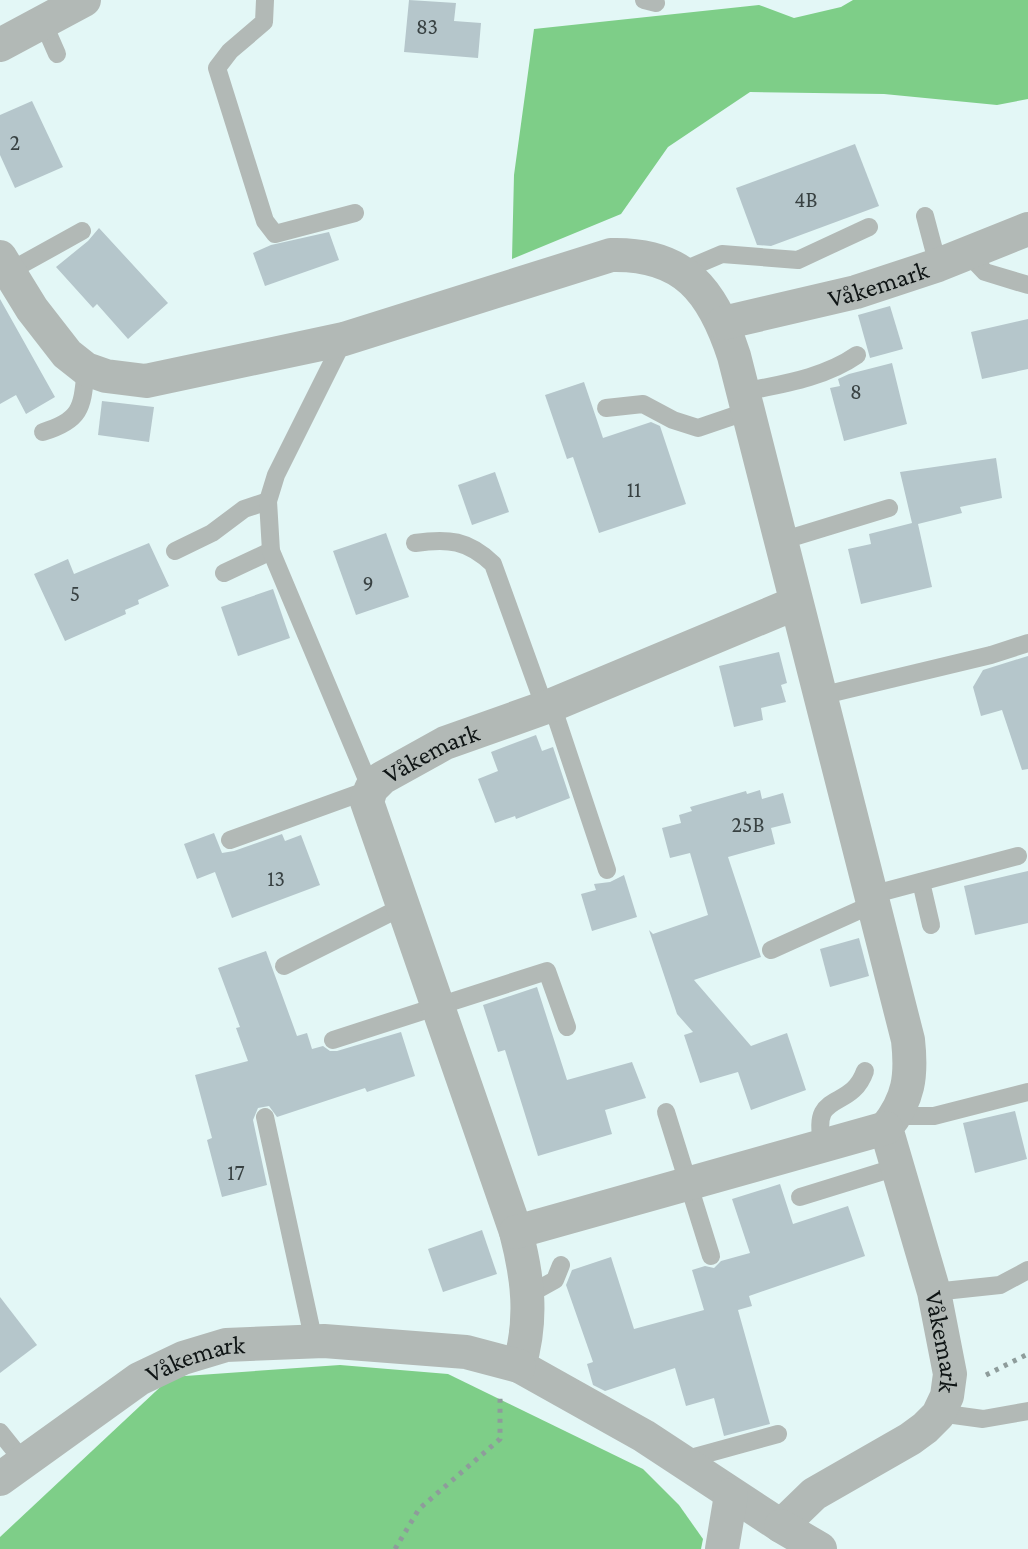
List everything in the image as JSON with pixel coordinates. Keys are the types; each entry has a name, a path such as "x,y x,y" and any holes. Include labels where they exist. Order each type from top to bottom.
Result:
{"street":[{"path":"0,45 82,0"},
{"name":"Våkemark","path":"723,323 856,292 1028,229"},
{"path":"5,264 32,309 67,354 86,369 106,376 146,381 344,339 611,255 635,254 659,260 682,271 698,284 723,323 746,402 908,1040 911,1072 891,1122 823,1145 516,1232"},
{"name":"Våkemark","path":"509,1363 526,1344 529,1318 525,1268 516,1232 369,810 367,802 371,789 382,778 445,743 548,706 796,603"},
{"name":"Våkemark","path":"786,1536 814,1494 910,1439 939,1413 947,1396 950,1374 934,1292 897,1167 891,1122"},
{"name":"Våkemark","path":"12,1470 139,1379 183,1358 226,1345 314,1342 466,1352 509,1363 644,1436 786,1536 820,1549"},
{"path":"722,1549 731,1495"}],"lane":[{"path":"265,0 264,22 230,51 217,68 265,221 275,234 355,213"},
{"path":"43,22 57,54"},
{"path":"925,216 952,258 1028,285"},
{"path":"682,271 722,254 798,260 869,227"},
{"path":"5,264 82,231"},
{"path":"230,840 371,789 271,551 268,501 276,475 344,339"},
{"path":"606,408 643,404 673,420 698,428 746,402 840,366 857,355"},
{"path":"43,432 62,427 82,407 86,369"},
{"path":"175,551 212,533 244,509 268,501"},
{"path":"781,541 889,508"},
{"path":"415,543 443,539 477,549 493,564 607,870"},
{"path":"224,573 271,551"},
{"path":"820,696 991,655 1028,643"},
{"path":"771,950 872,900 921,882 1018,856"},
{"path":"921,882 931,925"},
{"path":"284,966 402,907"},
{"path":"333,1040 547,971 567,1027"},
{"path":"823,1145 818,1124 823,1110 861,1083 865,1071"},
{"path":"891,1122 934,1116 1028,1092"},
{"path":"666,1112 711,1256"},
{"path":"265,1117 314,1342"},
{"path":"800,1197 897,1167"},
{"path":"528,1295 555,1280 561,1265"},
{"path":"934,1292 1000,1285 1028,1270"},
{"path":"939,1413 983,1419 1028,1411"},
{"path":"0,1432 12,1470"},
{"path":"680,1461 778,1434"}],"path":[{"path":"395,1549 419,1509 500,1439 509,1363"}],"green space":[{"path":"853,0 1028,0 1028,99 997,105 884,94 750,92 668,147 621,214 512,259 514,175 534,29 759,5 794,18 841,7"},
{"path":"340,1365 448,1374 643,1469 679,1505 703,1539 701,1549 0,1549 0,1537 171,1377"}],"building":[{"path":"409,0 456,3 454,21 481,23 478,58 404,52"},
{"path":"32,101 63,167 15,188 0,155 0,115"},
{"path":"855,144 879,206 771,246 757,245 736,188"},
{"path":"99,228 168,303 128,339 97,304 93,308 56,267"},
{"path":"329,232 339,260 265,286 253,253 271,245"},
{"path":"0,299 55,397 26,414 16,395 0,404"},
{"path":"890,306 903,349 870,358 858,315"},
{"path":"1028,319 1028,369 982,379 971,332"},
{"path":"892,363 907,424 844,441 830,388 840,386 838,379 849,374"},
{"path":"584,382 603,438 651,422 660,426 686,504 599,533 573,457 567,459 545,395"},
{"path":"102,401 154,407 149,442 98,435"},
{"path":"996,458 1002,498 960,507 962,513 918,524 932,587 861,604 848,549 871,544 869,534 912,523 900,472"},
{"path":"495,472 509,512 472,525 458,485"},
{"path":"386,533 409,597 356,615 333,551"},
{"path":"149,543 169,586 138,600 139,604 125,610 126,614 65,641 34,574 68,559 74,574"},
{"path":"273,589 290,638 238,656 221,607"},
{"path":"779,652 787,683 781,685 786,702 761,708 763,720 734,727 719,666"},
{"path":"1028,656 1028,769 1022,770 1002,710 981,716 973,687 983,670"},
{"path":"536,735 542,751 553,747 570,798 516,819 515,816 495,823 478,779 498,771 491,752"},
{"path":"760,790 762,799 783,793 791,823 771,828 775,844 728,857 761,957 694,980 751,1046 787,1033 806,1090 751,1110 738,1072 700,1083 684,1035 693,1032 677,1014 649,930 653,934 708,915 690,853 670,858 662,828 681,823 679,815 692,811 690,807"},
{"path":"214,833 222,853 282,834 285,841 301,835 320,885 232,918 215,872 197,879 184,844"},
{"path":"1028,871 1028,923 975,935 964,886"},
{"path":"624,875 637,917 592,931 581,894 596,890 594,884 610,882"},
{"path":"859,938 869,976 830,987 820,949"},
{"path":"266,951 297,1036 307,1033 312,1049 323,1046 337,1051 401,1032 415,1076 367,1092 365,1088 277,1117 269,1106 258,1108 253,1120 267,1185 222,1197 207,1140 212,1138 195,1075 248,1061 236,1028 240,1027 218,968"},
{"path":"537,987 567,1080 632,1062 646,1098 605,1110 612,1134 538,1156 505,1050 498,1052 483,1005"},
{"path":"1015,1111 1027,1159 975,1173 963,1123"},
{"path":"780,1184 793,1224 848,1206 865,1256 749,1296 752,1306 738,1310 770,1424 724,1436 714,1398 686,1406 675,1368 605,1391 593,1385 587,1364 593,1362 566,1285 572,1270 611,1257 634,1329 704,1310 692,1270 705,1266 714,1268 721,1261 750,1253 732,1199"},
{"path":"482,1230 497,1274 443,1292 428,1249"},
{"path":"0,1297 37,1345 0,1373"}]}
